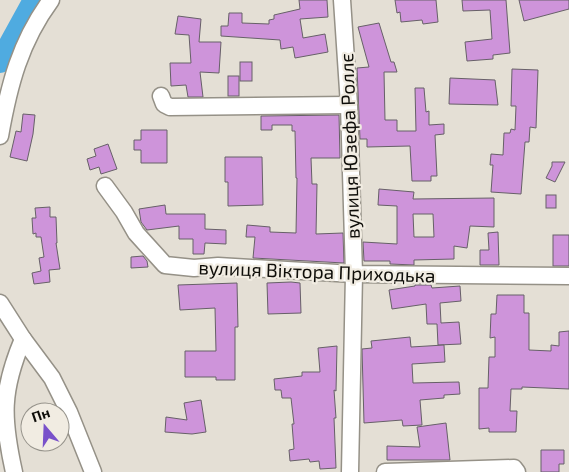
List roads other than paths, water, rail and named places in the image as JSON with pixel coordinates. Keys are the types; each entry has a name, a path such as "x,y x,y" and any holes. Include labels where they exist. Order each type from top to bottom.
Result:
{"street":[{"path":"0,136 4,110 18,58 36,21 51,0"},
{"name":"вулиця Юзефа Роллє","path":"342,0 349,105 354,274 350,472"},
{"path":"161,96 164,104 170,107 349,105"},
{"name":"вулиця Віктора Приходька","path":"106,186 136,233 165,266 194,268 218,266 354,274 569,276"},
{"path":"0,302 23,339 52,378 69,412 93,472"},
{"path":"14,472 7,442 5,400 12,365 23,339"},
{"path":"385,472 514,468 517,472"}],"waterway":[{"path":"0,62 34,0"}]}
